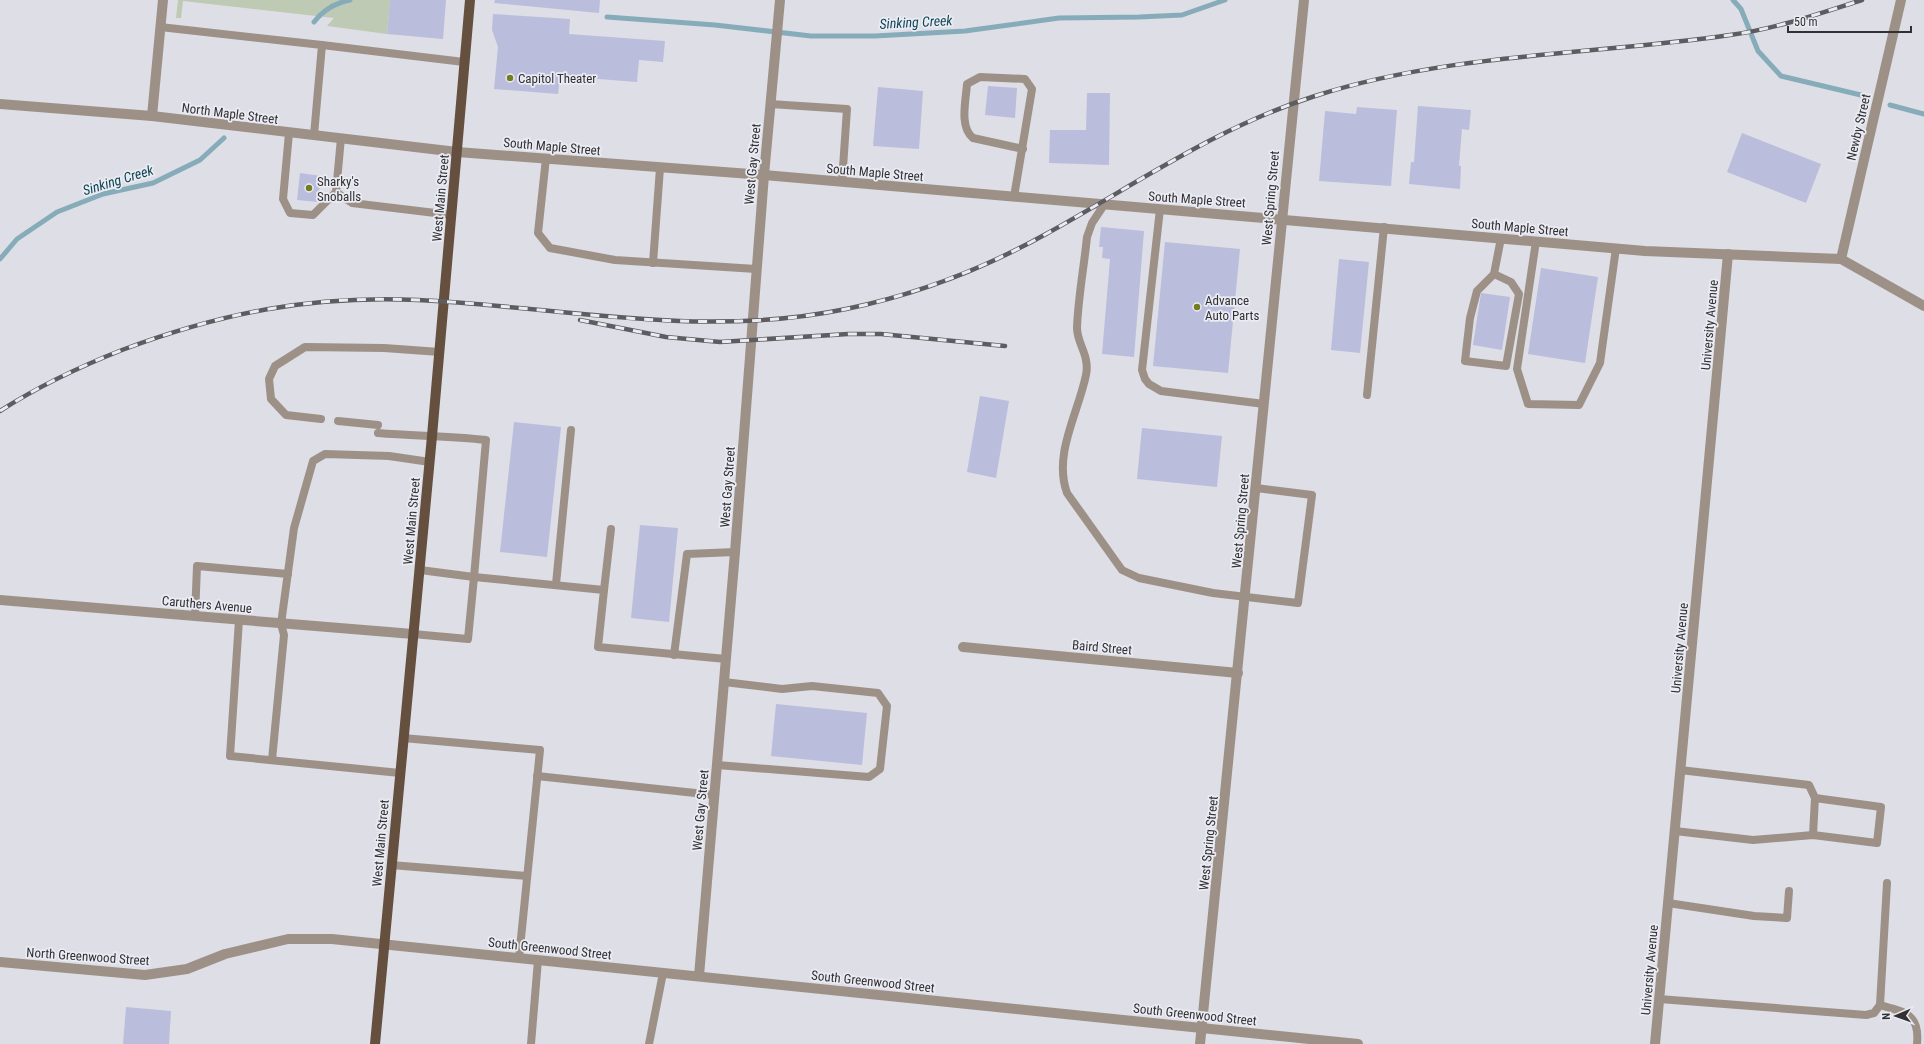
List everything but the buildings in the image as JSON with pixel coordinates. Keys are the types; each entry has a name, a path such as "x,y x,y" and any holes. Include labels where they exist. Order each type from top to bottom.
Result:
{"main road":[{"name":"West Main Street","path":"375,1044 430,462 470,0"}],"street":[{"path":"152,116 163,0"},
{"name":"West Gay Street","path":"699,976 735,552 756,269 778,21 777,0"},
{"name":"West Spring Street","path":"1200,1044 1304,0"},
{"name":"Newby Street","path":"1841,259 1901,0"},
{"name":"North Maple Street","path":"0,104 152,116 457,152"},
{"name":"South Maple Street","path":"457,152 764,175 1104,205 1282,218 1616,248 1841,259 1924,306"},
{"name":"University Avenue","path":"1655,1044 1728,254"},
{"name":"Caruthers Avenue","path":"0,600 413,634"},
{"name":"Baird Street","path":"963,647 1238,673"},
{"name":"North Greenwood Street","path":"0,962 145,975 162,974 186,969 226,954 288,939 332,939 384,946"},
{"name":"South Greenwood Street","path":"384,946 699,976 1358,1044"}],"lane":[{"path":"160,27 464,62"},
{"path":"314,135 322,46"},
{"path":"1014,197 1023,149 1032,89 1025,79 980,77 967,84 965,122 968,134 973,138 1023,149"},
{"path":"770,104 847,109 842,182"},
{"path":"289,133 283,199 290,212 313,215 336,192 341,138"},
{"path":"546,158 538,233 550,248 615,260 756,269"},
{"path":"653,262 660,168"},
{"path":"336,192 352,203 452,215"},
{"path":"1104,205 1092,223 1086,237 1077,330 1084,350 1087,364 1087,374 1061,464 1067,493 1122,570 1139,578 1245,598 1298,603 1312,495 1256,488"},
{"path":"1160,209 1142,370 1145,380 1160,391 1264,404"},
{"path":"1367,395 1384,228"},
{"path":"1494,274 1511,282 1519,294 1506,366 1465,361 1470,318 1477,291 1494,274 1502,238"},
{"path":"1536,241 1517,369 1528,404 1579,405 1600,363 1616,248"},
{"path":"321,419 286,415 271,399 269,379 275,366 305,347 384,348 440,352"},
{"path":"338,421 414,436 486,440 468,639 413,634"},
{"path":"556,584 571,430"},
{"path":"272,760 284,635 282,624 294,528 312,462 325,454 389,456 430,462"},
{"path":"611,529 598,647 726,659"},
{"path":"674,655 687,554 735,552"},
{"path":"195,616 197,566 288,574"},
{"path":"420,570 604,590"},
{"path":"239,620 230,756 400,773"},
{"path":"716,765 869,777 880,769 887,706 878,693 812,686 782,689 724,682"},
{"path":"403,738 540,750 519,958"},
{"path":"1680,770 1809,785 1815,798 1813,835"},
{"path":"537,776 714,795"},
{"path":"1675,831 1752,840 1813,835 1877,843 1881,807 1815,798"},
{"path":"391,865 527,876"},
{"path":"1659,999 1866,1016 1874,1013 1880,1005 1887,883"},
{"path":"1668,904 1754,916 1787,918 1789,891"},
{"path":"531,1044 538,960"},
{"path":"649,1044 662,973"},
{"path":"1880,1005 1902,1012 1912,1018 1916,1024 1917,1044"}],"green space":[{"path":"178,0 390,0 387,34 327,26 334,18 183,1 181,18 176,18"}],"waterway":[{"name":"Sinking Creek","path":"314,22 330,7 350,0"},
{"name":"Sinking Creek","path":"607,17 715,25 811,36 875,36 965,31 1059,18 1182,15 1225,0"},
{"name":"Sinking Creek","path":"1733,0 1741,9 1758,51 1781,76 1865,96"},
{"name":"Sinking Creek","path":"1890,105 1924,114"},
{"name":"Sinking Creek","path":"0,259 17,239 57,212 103,194 153,183 200,160 224,138"}],"railway":[{"path":"0,411 29,393 90,363 122,350 195,326 267,309 303,304 341,300 418,300 579,314 685,321 738,321 792,318 846,309 924,288 999,258 1046,234 1210,140 1279,109 1315,96 1366,82 1417,71 1469,63 1678,42 1730,35 1763,29 1862,0"},
{"path":"580,320 666,337 720,342 848,334 881,334 1005,346"}],"place":[{"name":"Capitol Theater","path":"510,78"},
{"name":"Sharky's Snoballs","path":"309,188"},
{"name":"Advance Auto Parts","path":"1197,307"}]}
